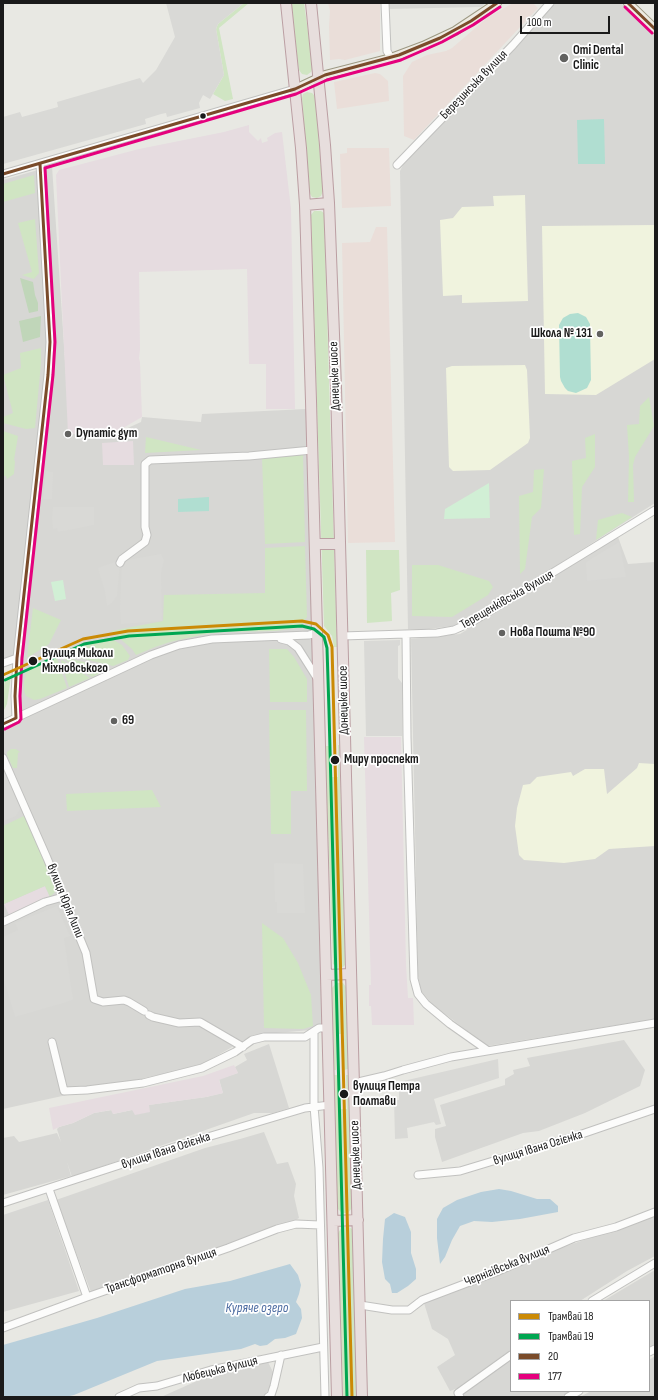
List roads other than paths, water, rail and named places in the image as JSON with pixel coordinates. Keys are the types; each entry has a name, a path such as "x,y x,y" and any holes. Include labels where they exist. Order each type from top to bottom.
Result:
{"highway":[{"name":"Донецьке шосе","path":"286,3 305,205 338,1397"},
{"name":"Донецьке шосе","path":"311,3 319,78 329,203 336,387 362,1397"},
{"path":"305,205 329,203"},
{"path":"315,544 339,544"},
{"path":"326,975 351,974"},
{"path":"333,1221 358,1220"}],"main road":[{"path":"295,90 319,78 391,58 440,38 471,21 497,3"},
{"path":"628,3 655,28"}],"street":[{"path":"385,3 387,51 391,58"},
{"name":"Березинська вулиця","path":"396,165 513,45 550,3"},
{"path":"3,174 295,90"},
{"path":"16,718 15,696 17,658 48,375 50,342 40,164"},
{"path":"120,563 122,559 145,542 147,535 145,527 145,464 150,460 249,456 312,450"},
{"name":"Терещенківська вулиця","path":"342,636 437,633 454,630 472,622 655,510"},
{"path":"3,724 151,655 179,645 212,639 272,638 309,635 313,634 316,630"},
{"path":"406,634 407,737 414,979 418,994 426,1004 450,1024 487,1050"},
{"path":"272,638 289,641 298,648 318,680"},
{"path":"3,663 17,658"},
{"name":"вулиця Юрія Липи","path":"3,758 86,952 94,999 103,1002 124,1000 153,1017 179,1023 200,1022 243,1047"},
{"path":"3,922 45,902 63,897"},
{"path":"354,1083 451,1057 655,1023"},
{"path":"52,1042 64,1091 87,1090 143,1083 202,1068 235,1052 252,1040 264,1037 305,1037 319,1028 328,1028"},
{"path":"314,1032 314,1106 319,1168 325,1397"},
{"name":"вулиця Івана Огієнка","path":"3,1203 184,1144 314,1106 330,1105"},
{"name":"вулиця Івана Огієнка","path":"418,1175 460,1171 576,1136 655,1108"},
{"path":"49,1189 87,1297"},
{"name":"Чернігівська вулиця","path":"360,1305 392,1310 409,1310 422,1300 496,1272 574,1238 616,1227 655,1212"},
{"name":"Трансформаторна вулиця","path":"3,1328 277,1230 296,1224 320,1224"},
{"path":"594,1300 655,1263"},
{"path":"323,1334 336,1334"},
{"name":"Любецька вулиця","path":"119,1397 139,1388 157,1386 211,1370 323,1347"},
{"path":"268,1397 271,1395 274,1386 281,1356"},
{"path":"459,1395 510,1356"},
{"path":"568,1397 577,1392"}],"water":[{"path":"499,1189 537,1199 550,1199 558,1206 558,1212 520,1219 492,1222 474,1221 460,1226 440,1264 437,1238 437,1219 443,1208 457,1200 481,1192"},
{"path":"394,1213 405,1217 411,1232 411,1253 416,1269 416,1279 397,1293 392,1293 390,1284 385,1279 382,1262 385,1219"},
{"name":"Куряче озеро","path":"290,1264 298,1275 301,1285 296,1302 301,1309 302,1318 296,1334 285,1338 275,1339 267,1345 260,1346 255,1344 241,1349 157,1361 74,1395 65,1397 3,1397 3,1345 97,1318 185,1289 230,1281"}],"tram line":[{"name":"18","path":"3,675 83,639 128,631 302,621 316,624 328,635 332,647 352,1397"},
{"name":"19","path":"5,680 84,644 129,636 302,626 314,629 324,637 327,648 329,711 347,1397"}],"place":[{"name":"Omi Dental Clinic","path":"564,58"},
{"name":"Школа № 131","path":"600,334"},
{"name":"Dynamic gym","path":"68,434"},
{"name":"Нова Пошта №90","path":"502,633"},
{"name":"Вулиця Миколи Міхновського","path":"33,661"},
{"name":"69","path":"114,721"},
{"name":"Миру проспект","path":"335,760"},
{"name":"вулиця Петра Полтави","path":"344,1094"}]}
